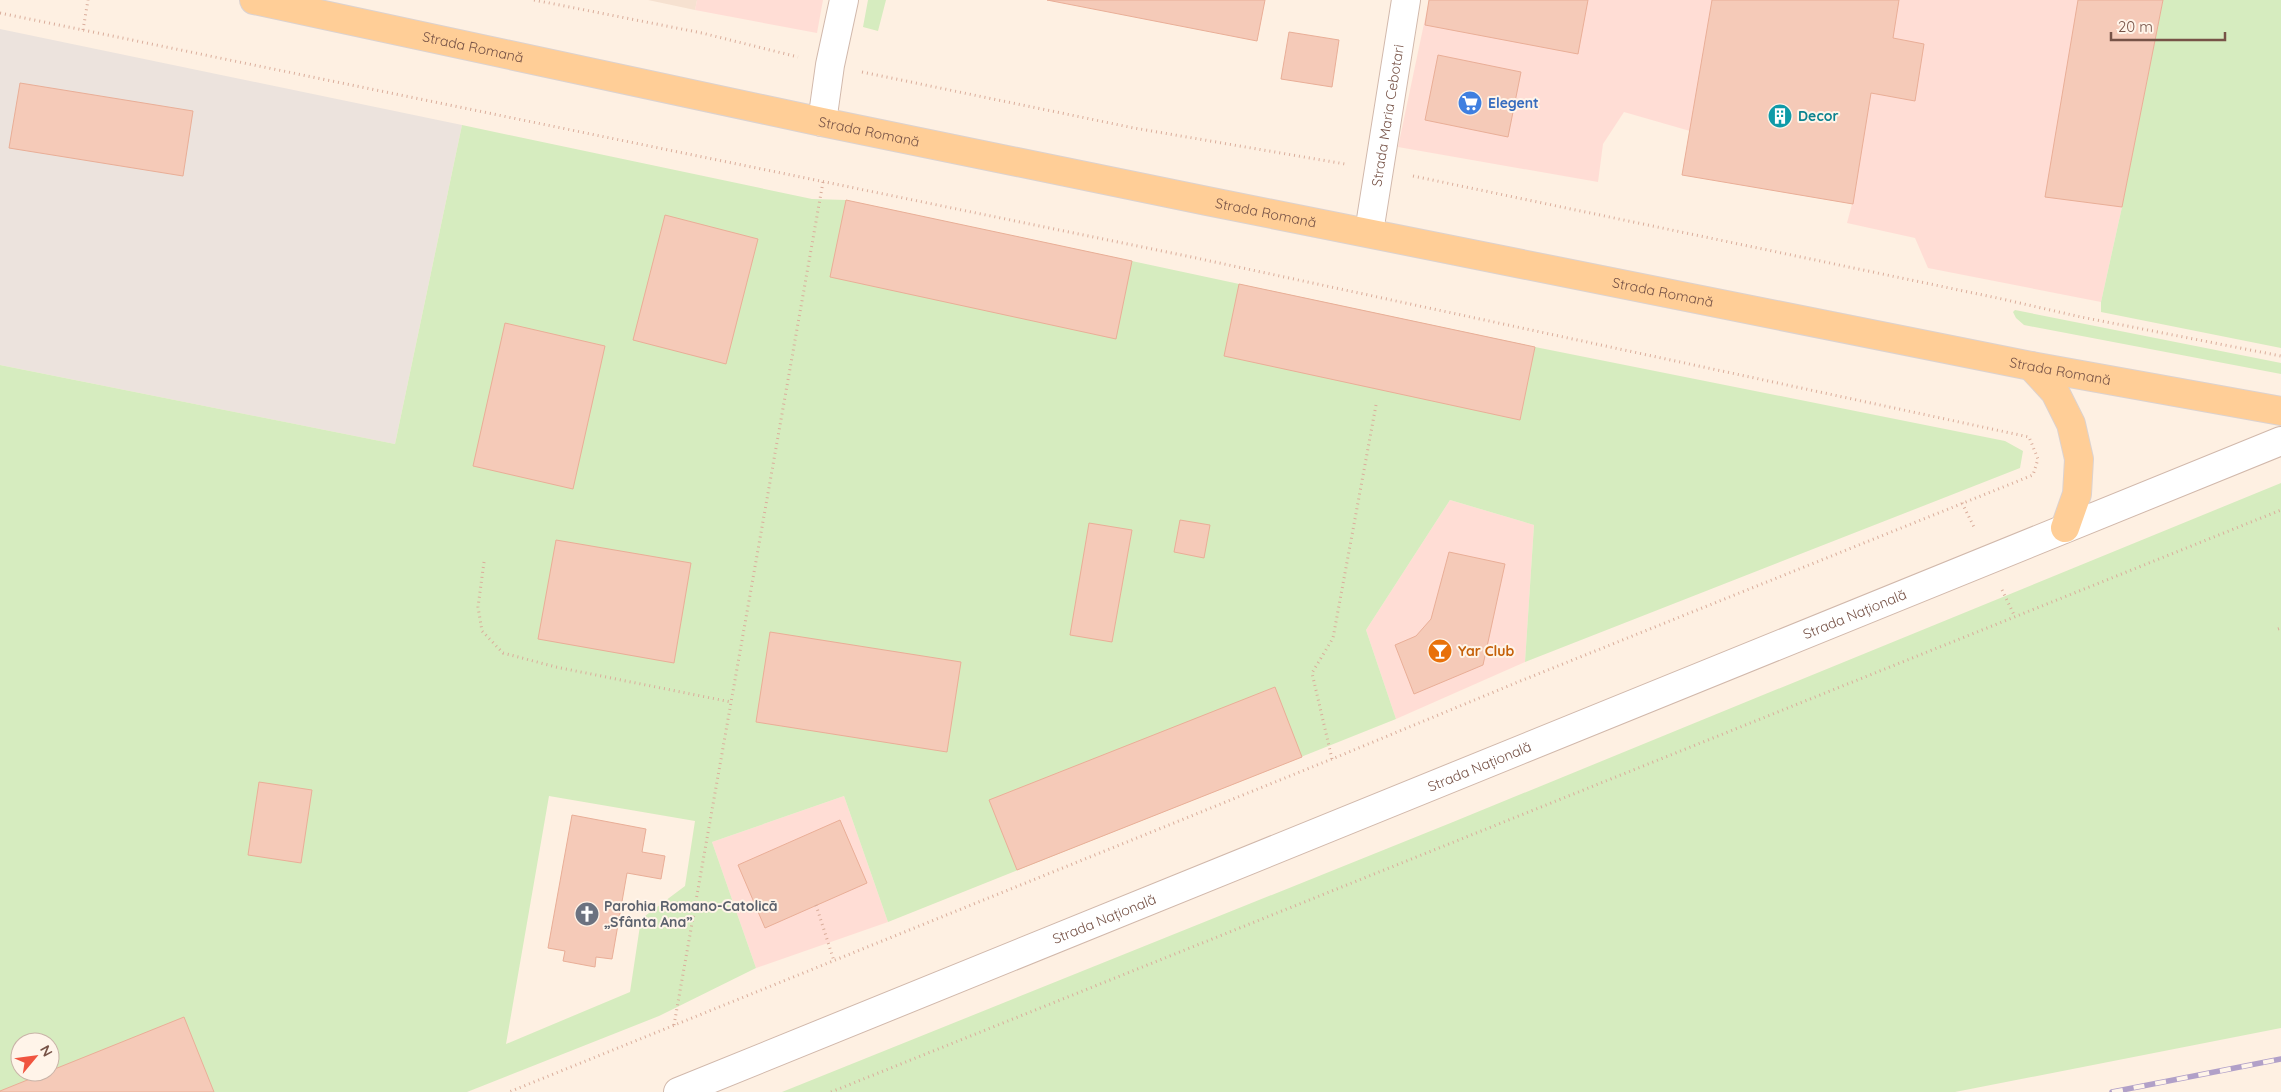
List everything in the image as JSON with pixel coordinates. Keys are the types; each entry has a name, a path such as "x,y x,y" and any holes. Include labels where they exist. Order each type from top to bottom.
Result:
{"main road":[{"name":"Strada Romană","path":"254,0 822,122 2031,366 2281,410"},
{"path":"2031,366 2055,392 2071,424 2079,458 2077,494 2065,528"}],"street":[{"path":"822,122 830,65 844,0"},
{"name":"Strada Maria Cebotari","path":"1369,232 1406,0"},
{"name":"Strada Națională","path":"678,1092 1358,818 2281,441"}],"path":[{"path":"83,30 88,0"},
{"path":"534,0 702,33 830,65 1134,128 1379,170 1994,297 2081,317 2281,356"},
{"path":"0,13 1196,258 2029,438 2038,459 2034,475 508,1092"},
{"path":"674,1025 823,182"},
{"path":"1332,759 1312,673 1333,638 1376,405"},
{"path":"831,1092 2281,510"},
{"path":"484,562 478,606 482,631 503,653 556,666 732,702"},
{"path":"816,905 834,961"}],"shaded area":[{"path":"648,0 697,0 695,10"},
{"path":"697,0 823,0 817,33 695,10"},
{"path":"1429,0 2163,0 2101,302 1928,268 1915,238 1847,223 1852,204 1682,175 1690,131 1624,112 1603,144 1598,182 1398,147"},
{"path":"0,29 462,125 395,444 0,365"},
{"path":"1450,500 1534,525 1525,662 1396,719 1366,630"},
{"path":"844,796 888,922 756,968 712,842"}],"green space":[{"path":"868,0 886,0 878,31 863,27"},
{"path":"2163,0 2281,0 2281,348 2101,312 2101,302"},
{"path":"462,125 812,199 846,200 1535,347 2005,441 2023,451 2020,468 1525,662 1534,525 1450,500 1366,630 1396,719 888,922 844,796 712,842 756,968 659,1016 467,1092 0,1092 0,365 395,444","holes":["549,796 695,821 685,886 641,919 630,992 506,1044"]},
{"path":"2015,310 2281,363 2281,374 2024,325 2016,318 2013,312"},
{"path":"2281,483 2281,1028 1955,1092 782,1092 1453,822"}],"building":[{"path":"1047,0 1265,0 1257,41"},
{"path":"1429,0 1588,0 1578,54 1425,25"},
{"name":"Decor","path":"1712,0 1899,0 1893,38 1924,44 1915,101 1871,93 1853,204 1682,175"},
{"path":"2078,0 2163,0 2122,207 2045,197"},
{"path":"1289,32 1339,40 1332,87 1281,79"},
{"path":"1438,55 1521,72 1508,137 1425,120"},
{"path":"20,83 193,111 183,176 9,148"},
{"path":"846,200 1132,261 1116,339 830,277"},
{"path":"665,215 758,239 726,364 633,340"},
{"path":"1239,284 1535,347 1520,420 1224,356"},
{"path":"505,323 605,346 573,489 473,466"},
{"path":"1180,520 1210,525 1204,558 1174,552"},
{"path":"1089,523 1132,530 1112,642 1070,635"},
{"path":"556,540 691,563 674,663 538,639"},
{"path":"1449,552 1505,564 1483,665 1414,694 1395,645 1416,636 1431,619"},
{"path":"770,632 961,662 947,752 756,722"},
{"path":"1275,687 1302,757 1017,870 989,800"},
{"path":"259,782 312,790 301,863 248,855"},
{"name":"Parohia Romano-Catolică „Sfânta Ana”","path":"572,815 646,829 642,852 665,856 661,879 627,873 612,959 596,957 595,967 563,961 565,951 548,948"},
{"path":"840,820 867,883 765,928 738,865"},
{"path":"184,1017 214,1092 0,1092 22,1082 60,1082 60,1067"}],"railway":[{"path":"2112,1092 2281,1059"}],"place":[{"name":"Elegent","path":"1470,103"},
{"name":"Decor","path":"1780,116"},
{"name":"Yar Club","path":"1440,651"},
{"name":"Parohia Romano-Catolică „Sfânta Ana”","path":"587,914"}]}
